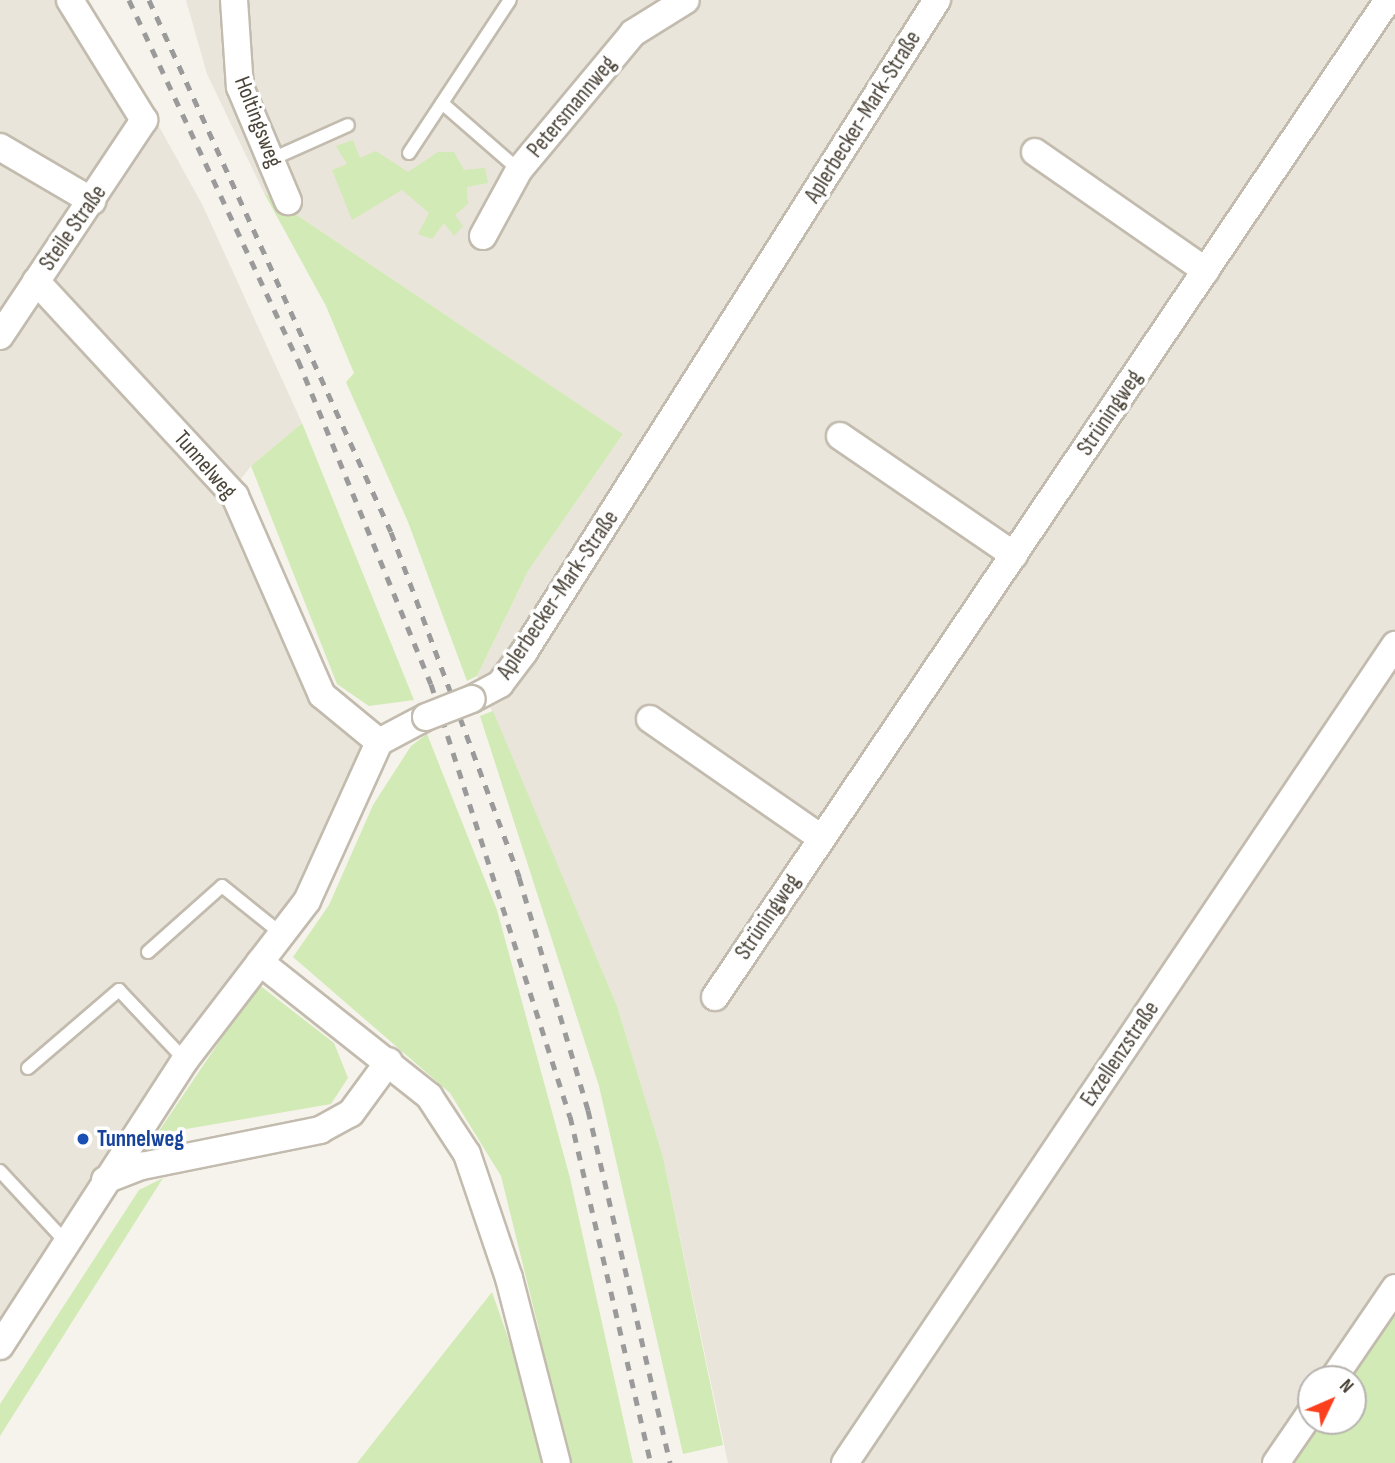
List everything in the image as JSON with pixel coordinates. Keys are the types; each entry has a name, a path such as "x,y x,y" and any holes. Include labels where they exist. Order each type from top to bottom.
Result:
{"street":[{"name":"Steile Straße","path":"0,336 144,120 70,0"},
{"name":"Holtingsweg","path":"234,0 240,87 288,201"},
{"name":"Petersmannweg","path":"483,236 519,170 633,33 685,0"},
{"name":"Aplerbecker-Mark-Straße","path":"379,742 426,717 472,699 500,684 524,652 937,0"},
{"name":"Strüningweg","path":"715,997 1388,0"},
{"path":"0,147 92,201"},
{"path":"1035,152 1206,271"},
{"name":"Tunnelweg","path":"36,281 235,496 322,695 379,742"},
{"path":"840,436 1014,555"},
{"name":"Exzellenzstraße","path":"845,1463 1395,645"},
{"path":"650,719 821,838"},
{"path":"0,1346 185,1060 260,962 284,937 307,901 379,742"},
{"path":"260,962 389,1061 429,1096 467,1154 509,1278 556,1463"},
{"path":"105,1180 142,1166 320,1130 351,1114 389,1061"},
{"path":"1342,1365 1395,1287"},
{"path":"1276,1463 1297,1432"}],"lane":[{"path":"409,153 510,0"},
{"path":"442,103 519,170"},
{"path":"272,159 348,125"},
{"path":"148,952 222,886 284,937"},
{"path":"28,1068 119,990 185,1060"},
{"path":"0,1171 66,1242"}],"shaded area":[{"path":"0,0 89,0 202,204 302,423 251,466 224,501 318,699 374,745 306,896 0,1344"},
{"path":"186,0 1395,0 1395,1301 1352,1365 1297,1365 1297,1435 1303,1435 1286,1463 728,1463 663,1157 617,1006 477,676 528,571 623,434 264,193 207,74"}],"green space":[{"path":"353,140 360,158 376,151 408,172 438,152 454,152 464,170 485,168 488,183 467,187 468,204 455,215 463,226 454,236 444,223 432,239 418,234 429,213 402,190 352,220 332,170 347,164 336,146"},
{"path":"264,193 623,434 528,571 477,676 467,681 408,522 346,382 354,373 326,306"},
{"path":"302,423 414,700 369,706 337,684 251,466"},
{"path":"493,711 617,1006 663,1157 723,1445 683,1454 599,1086 480,716"},
{"path":"427,734 497,910 570,1178 633,1463 357,1463 492,1292 511,1346 539,1330 501,1176 450,1093 293,957 329,905 373,805 411,746"},
{"path":"258,984 334,1043 348,1078 331,1104 157,1134"},
{"path":"163,1178 0,1436 0,1404 139,1190"},
{"path":"1395,1301 1395,1463 1286,1463 1305,1435 1367,1435 1367,1365 1352,1365"}],"railway":[{"path":"129,0 298,360 431,684 570,1116 651,1463"},
{"path":"149,0 391,532 519,877 588,1110 670,1463"}],"place":[{"name":"Tunnelweg","path":"83,1139"}]}
